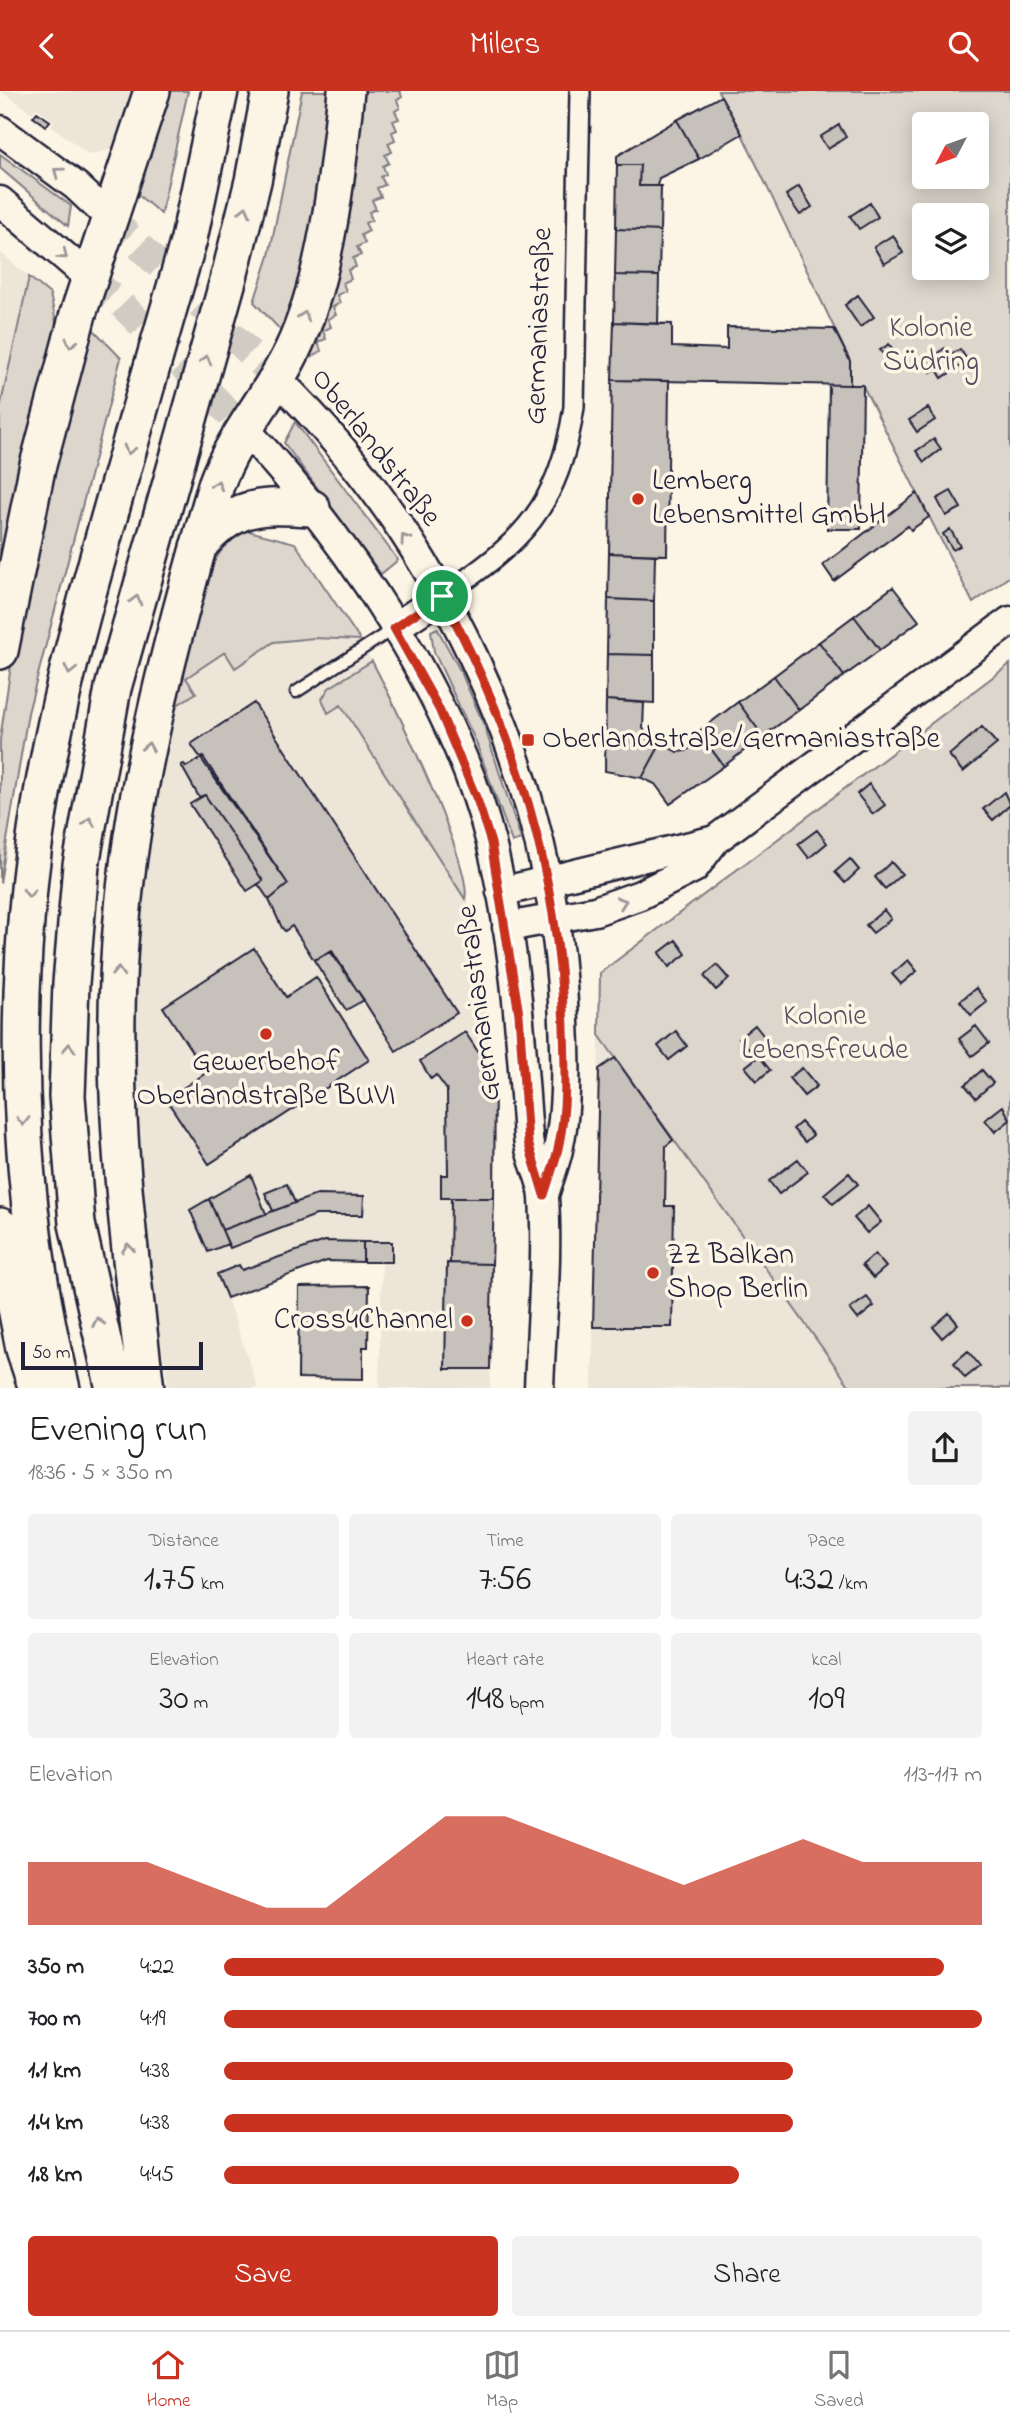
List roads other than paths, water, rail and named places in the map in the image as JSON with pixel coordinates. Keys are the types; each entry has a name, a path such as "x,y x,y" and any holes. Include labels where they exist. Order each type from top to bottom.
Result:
{"highway":[{"path":"0,652 37,469 90,278 152,91"},
{"path":"62,1388 46,1317 23,1131 23,1009 30,879 46,778 91,584 189,239 220,91"},
{"path":"114,1388 78,1224 67,1096 71,983 82,865 113,688 229,277 253,181 270,91"},
{"path":"146,1388 120,1163 119,961 129,860 150,734 198,547 221,470 293,348 330,222 346,91"},
{"path":"198,547 217,525 251,508 312,508"},
{"path":"0,1226 24,1349 37,1388"}],"street":[{"name":"Germaniastraße","path":"544,1195 528,1142 519,1014 507,927 488,833 459,754 418,668 394,628 484,568 531,524 559,475 568,444 574,407 580,91"},
{"path":"0,129 76,186 109,217"},
{"path":"0,201 90,278"},
{"name":"Oberlandstraße","path":"276,378 307,409 342,451 442,596"},
{"path":"244,428 312,508 394,628"},
{"name":"Germaniastraße","path":"442,596 503,725 524,786 549,881 555,918 565,1059 560,1143 544,1195 539,1388"},
{"path":"507,927 601,909 654,890 694,868 715,840 1010,621"},
{"path":"501,892 715,840"},
{"path":"519,1014 563,1014"}],"lane":[{"path":"296,692 394,628"}],"tunnel":[{"path":"109,217 276,378"},
{"path":"90,278 122,305 244,428"}],"place":[{"name":"Lemberg Lebensmittel GmbH","path":"638,499"},
{"name":"Oberlandstraße/Germaniastraße","path":"528,740"},
{"name":"Gewerbehof Oberlandstraße BUVI","path":"266,1034"},
{"name":"ZZ Balkan Shop Berlin","path":"653,1273"},
{"name":"Cross4Channel","path":"467,1321"}],"park label":[{"name":"Kolonie Südring","path":"931,346"},
{"name":"Kolonie Lebensfreude","path":"825,1034"}]}
